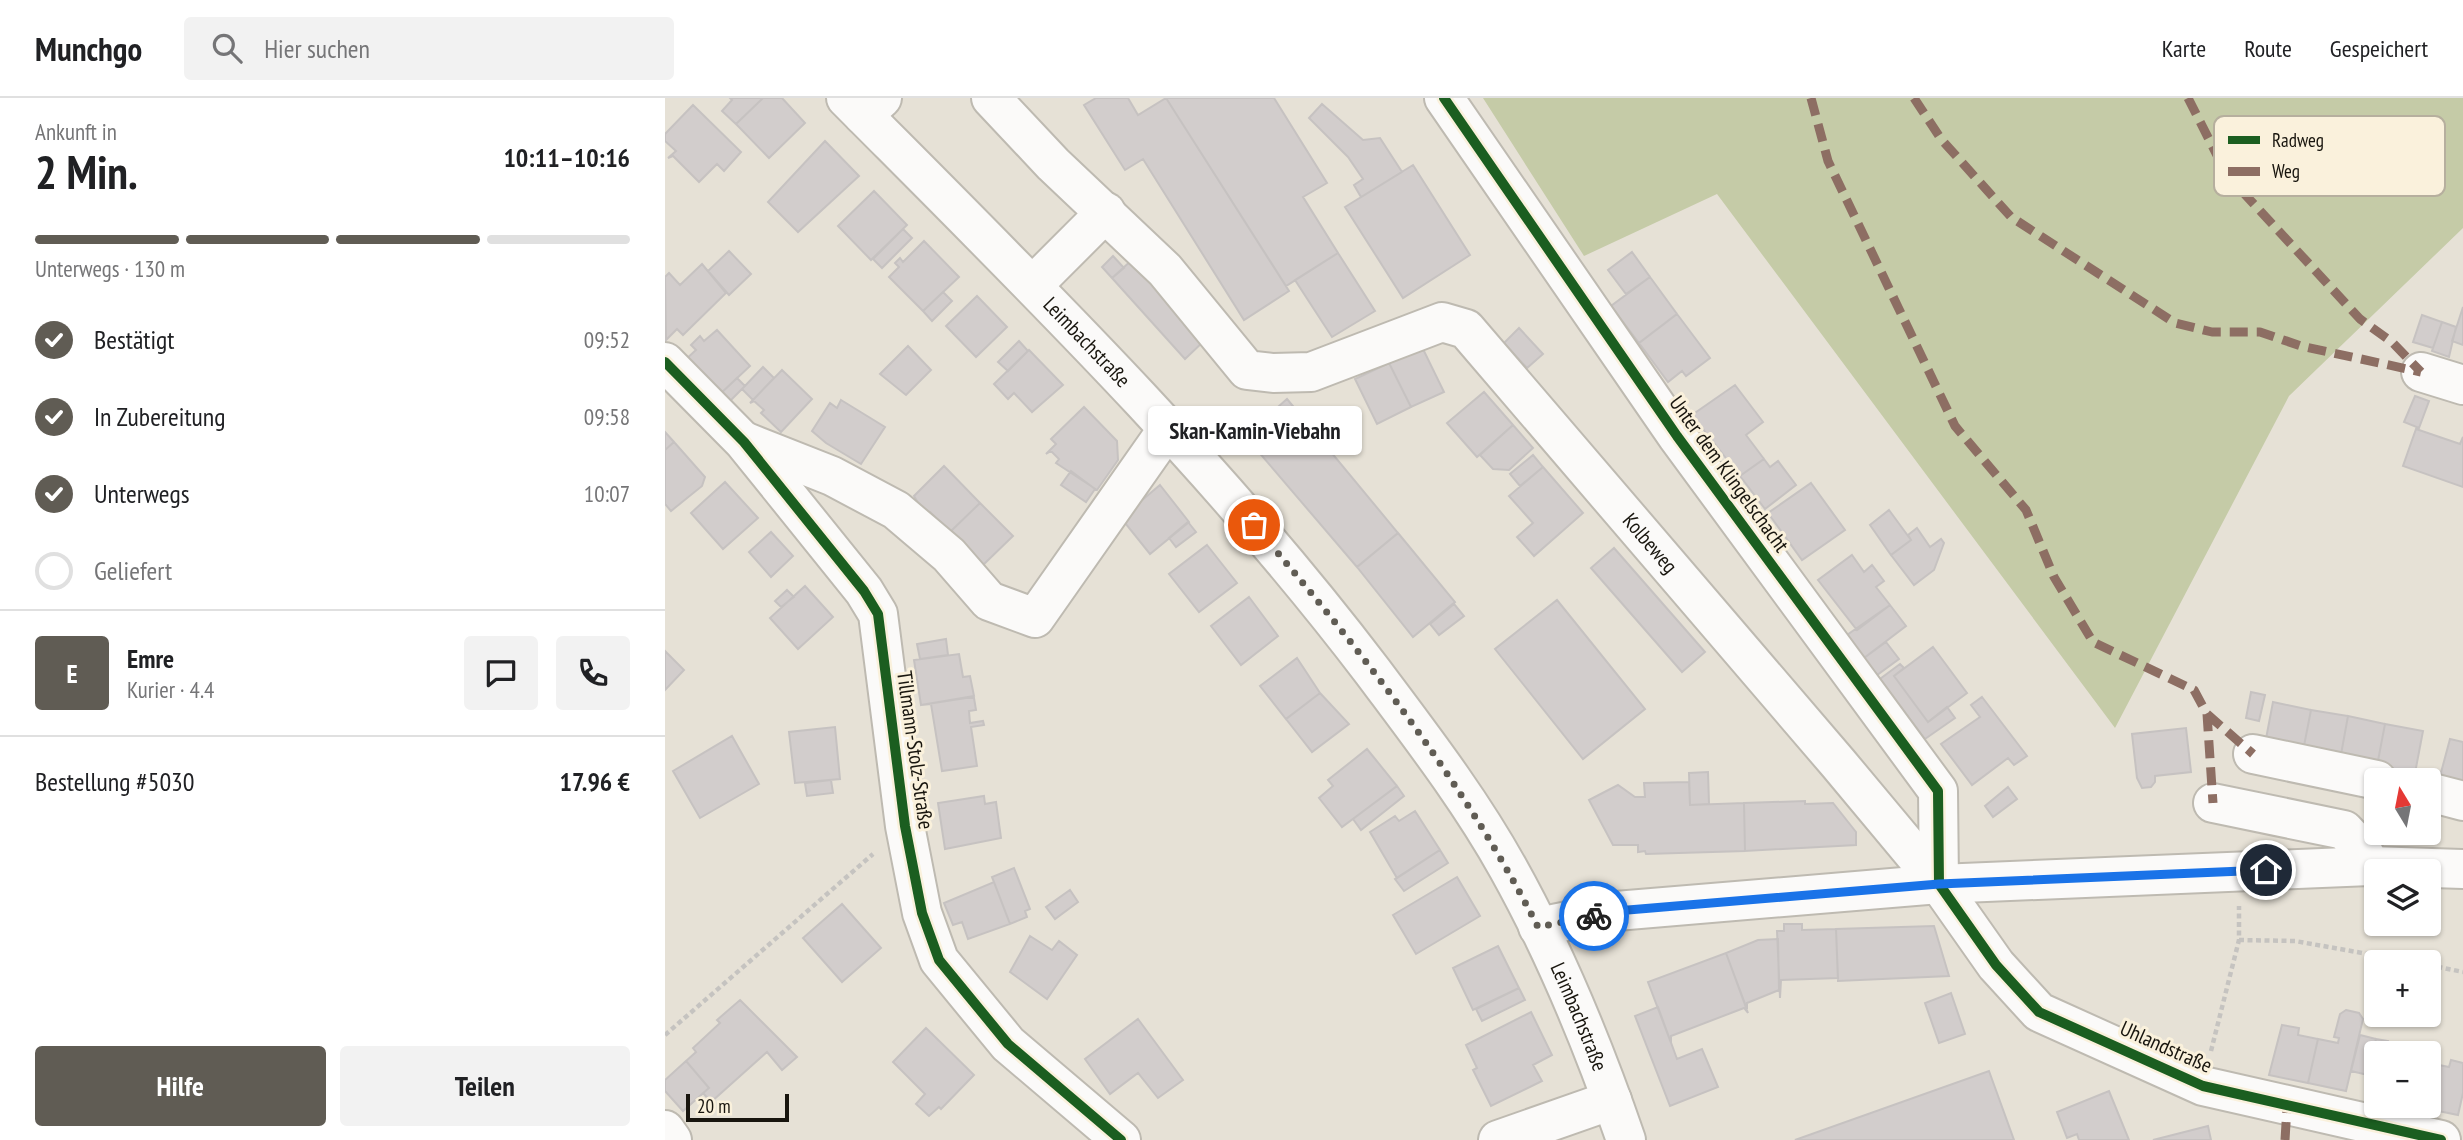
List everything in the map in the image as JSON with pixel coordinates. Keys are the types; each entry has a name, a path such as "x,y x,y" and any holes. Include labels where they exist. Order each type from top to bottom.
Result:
{"street":[{"path":"991,98 1052,164 1106,212 1034,284"},
{"name":"Unter dem Klingelschacht","path":"1444,98 1677,436 1938,790 1939,884"},
{"name":"Leimbachstraße","path":"864,104 1169,427 1321,603 1440,761 1507,866 1538,927 1590,1038 1626,1140"},
{"name":"Kolbeweg","path":"1106,212 1165,270 1247,370 1311,373 1442,322 1466,329 1939,884"},
{"name":"Tillmann-Stolz-Straße","path":"665,362 744,442 864,591 878,614 905,826 922,912 939,960 1008,1044 1121,1140"},
{"path":"2421,372 2463,386"},
{"name":"Tillmann-Stolz-Straße","path":"744,442 832,476 896,510 949,555 989,601 1035,618 1169,427"},
{"path":"2253,754 2364,777"},
{"path":"2441,795 2463,801"},
{"path":"2213,803 2344,830 2362,849 2367,859"},
{"path":"1538,927 1616,911 1939,884 2364,866"},
{"path":"2441,868 2463,869"},
{"name":"Uhlandstraße","path":"1939,884 1996,965 2039,1012 2203,1086 2441,1140"},
{"path":"1498,1140 1612,1100"},
{"path":"665,1130 672,1140"}],"path":[{"path":"665,1035 905,826"},
{"path":"2203,1086 2238,940 2239,871"},
{"path":"2238,940 2295,941 2364,953"},
{"path":"2441,967 2463,972"}],"green space":[{"path":"1483,98 2463,98 2463,228 2289,396 2115,728 1717,194 1584,256"}],"building":[{"path":"730,98 763,98 736,124 722,111 732,100"},
{"path":"763,98 782,98 805,123 769,158 736,124"},
{"path":"1096,98 1128,98 1138,115 1166,98 1289,291 1244,320 1143,159 1125,170 1084,105"},
{"path":"1166,98 1274,98 1327,183 1303,197 1338,253 1286,286"},
{"path":"1322,104 1363,140 1380,138 1402,172 1361,197 1354,185 1363,179 1348,157 1309,118"},
{"path":"693,105 741,152 724,171 717,164 699,182 673,156 668,158 676,151 665,141 665,134"},
{"path":"825,141 859,176 798,232 768,202"},
{"path":"1413,165 1470,255 1403,298 1345,207"},
{"path":"874,191 907,225 871,260 838,226"},
{"path":"903,229 912,238 882,268 873,259"},
{"path":"924,241 959,277 923,311 889,277 899,267 895,263 900,258 903,262"},
{"path":"729,251 751,274 729,295 708,271"},
{"path":"1632,252 1650,277 1626,294 1608,270"},
{"path":"1338,253 1375,311 1332,337 1295,280"},
{"path":"1113,256 1124,268 1112,278 1102,267"},
{"path":"1133,259 1205,340 1185,359 1112,278"},
{"path":"702,264 726,293 683,335 677,329 666,340 665,277 669,273 680,285"},
{"path":"1650,277 1677,314 1639,343 1611,306"},
{"path":"943,292 952,301 932,321 923,311"},
{"path":"977,296 1007,327 976,357 946,326"},
{"path":"2463,307 2463,345 2452,341"},
{"path":"1677,314 1710,358 1686,376 1682,371 1668,382 1639,343"},
{"path":"2422,315 2442,322 2433,348 2413,342"},
{"path":"2442,322 2456,327 2449,357 2432,351"},
{"path":"1519,328 1543,354 1527,368 1504,343"},
{"path":"717,330 750,366 719,395 684,361 696,350 691,345 700,336 704,341"},
{"path":"1019,341 1028,351 1008,371 998,362"},
{"path":"908,346 931,370 906,395 880,374"},
{"path":"1422,347 1444,392 1411,407 1389,363"},
{"path":"1029,350 1063,385 1032,412 1014,393 1008,399 994,384"},
{"path":"1389,363 1411,407 1377,424 1355,379"},
{"path":"763,367 774,378 753,400 742,389"},
{"path":"782,370 812,399 781,432 761,413 764,410 754,401 750,403"},
{"path":"737,378 745,386 727,404 719,395"},
{"path":"1735,385 1763,422 1746,435 1764,459 1740,476 1692,415"},
{"path":"1484,392 1513,425 1477,457 1447,423"},
{"path":"2415,396 2429,401 2419,428 2404,422"},
{"path":"1287,399 1398,533 1357,567 1245,436"},
{"path":"841,400 885,427 861,464 826,443 812,431 830,403 837,408"},
{"path":"1084,407 1117,441 1118,460 1097,490 1056,463 1059,459 1051,451 1046,454 1056,444 1051,439"},
{"path":"1513,425 1533,448 1509,470 1493,469 1480,455"},
{"path":"2416,429 2460,444 2463,437 2463,487 2403,466"},
{"path":"665,432 674,442 665,450"},
{"path":"674,442 705,477 702,486 671,511 665,504 665,450"},
{"path":"1533,455 1543,467 1520,486 1510,474"},
{"path":"1764,459 1770,467 1778,461 1796,485 1765,509 1740,476"},
{"path":"944,466 980,503 950,532 930,512 923,511 914,496"},
{"path":"1543,467 1583,513 1534,556 1517,537 1533,523 1509,496"},
{"path":"1071,471 1095,489 1086,502 1061,485"},
{"path":"725,482 758,518 723,549 691,513"},
{"path":"1811,483 1845,530 1802,560 1768,513"},
{"path":"1160,485 1189,522 1150,554 1121,518"},
{"path":"980,503 1013,536 983,565 950,532"},
{"path":"1889,510 1911,540 1891,555 1870,525"},
{"path":"1188,522 1196,532 1176,547 1169,538"},
{"path":"1917,528 1930,547 1941,539 1944,543 1934,570 1914,585 1891,555 1911,540 1908,535"},
{"path":"771,532 793,556 771,577 749,552"},
{"path":"1398,533 1455,602 1413,637 1357,567"},
{"path":"1207,545 1237,583 1199,612 1169,574"},
{"path":"1614,548 1705,652 1682,672 1591,568"},
{"path":"1852,555 1864,572 1872,565 1884,581 1876,587 1890,605 1857,630 1818,580"},
{"path":"805,586 833,617 798,649 770,618"},
{"path":"787,590 794,597 781,607 775,601"},
{"path":"1249,597 1278,636 1241,665 1211,626"},
{"path":"1557,600 1645,709 1583,759 1495,649"},
{"path":"1454,604 1464,616 1439,635 1430,624"},
{"path":"1890,605 1906,626 1864,658 1847,635"},
{"path":"946,639 948,655 920,659 917,644"},
{"path":"1886,642 1899,659 1877,675 1864,658"},
{"path":"1933,647 1967,693 1928,722 1894,676"},
{"path":"665,651 684,670 665,690"},
{"path":"959,654 963,677 970,676 974,696 921,705 914,660"},
{"path":"1297,658 1320,693 1286,719 1260,686"},
{"path":"1900,664 1904,668 1894,676 1928,722 1947,707 1955,718 1925,739 1880,679"},
{"path":"2251,692 2265,695 2259,721 2246,718"},
{"path":"1320,693 1349,724 1312,752 1286,719"},
{"path":"1982,697 2027,756 2014,765 2008,758 1972,785 1941,744 1980,717 1971,705"},
{"path":"974,698 976,710 969,711 970,723 983,721 984,725 971,727 977,766 942,771 931,704 921,705"},
{"path":"2273,702 2311,710 2303,751 2265,744"},
{"path":"2311,710 2348,716 2340,760 2303,751"},
{"path":"2348,716 2385,724 2377,766 2340,760"},
{"path":"2385,724 2423,731 2416,768 2377,766"},
{"path":"835,727 840,779 795,783 789,732"},
{"path":"2186,728 2191,772 2155,776 2151,787 2142,788 2137,778 2132,734"},
{"path":"732,736 759,784 700,818 673,771"},
{"path":"2450,739 2463,742 2463,786 2441,780"},
{"path":"1367,749 1397,786 1342,827 1319,798 1333,786 1328,780"},
{"path":"1708,772 1709,804 1690,805 1689,773"},
{"path":"831,780 833,793 807,796 805,783"},
{"path":"1689,782 1690,805 1744,803 1745,851 1646,854 1645,851 1638,852 1638,845 1613,845 1589,800 1618,785 1635,797 1645,797 1644,783"},
{"path":"1397,786 1404,796 1361,830 1353,819"},
{"path":"2008,787 2017,799 1993,817 1985,806"},
{"path":"984,796 985,804 996,802 1001,838 945,849 938,803"},
{"path":"1805,801 1805,804 1833,803 1856,832 1856,845 1745,851 1744,803"},
{"path":"1415,811 1440,850 1397,878 1370,832 1395,816 1399,821"},
{"path":"1440,850 1448,863 1404,891 1395,879"},
{"path":"1014,868 1030,909 1025,911 1027,917 1010,924 992,877"},
{"path":"1457,877 1480,916 1416,954 1393,915"},
{"path":"994,882 1010,924 968,939 962,922 953,925 944,903"},
{"path":"1070,890 1078,902 1055,919 1046,907"},
{"path":"842,904 881,948 842,982 803,938"},
{"path":"1784,924 1802,924 1802,930 1836,929 1838,978 1781,980 1780,998 1777,931 1784,931"},
{"path":"1934,926 1949,976 1838,981 1836,929"},
{"path":"1030,936 1052,950 1059,941 1077,955 1047,999 1010,972"},
{"path":"1778,939 1779,990 1747,1003 1747,1009 1726,953 1758,940"},
{"path":"1498,946 1519,988 1473,1010 1453,968"},
{"path":"1726,953 1748,1013 1744,1008 1671,1036 1671,1043 1648,982"},
{"path":"1519,988 1525,1000 1482,1021 1476,1009"},
{"path":"1951,993 1965,1034 1939,1043 1925,1003"},
{"path":"740,1000 797,1057 782,1070 767,1052 711,1102 703,1093 709,1088 686,1061 696,1052 693,1048 720,1023 717,1020"},
{"path":"1658,1007 1677,1059 1702,1049 1718,1087 1670,1106 1635,1016"},
{"path":"2346,1010 2359,1013 2363,1019 2346,1091 2308,1083 2318,1039 2338,1043 2339,1038 2334,1037 2340,1014"},
{"path":"1531,1012 1552,1055 1533,1065 1542,1081 1491,1106 1473,1070 1477,1068 1466,1045"},
{"path":"1138,1019 1183,1080 1158,1098 1138,1073 1110,1094 1085,1059"},
{"path":"2282,1025 2299,1028 2298,1035 2318,1039 2308,1083 2269,1075"},
{"path":"926,1028 974,1075 941,1109 939,1107 929,1116 916,1104 925,1094 893,1062"},
{"path":"2360,1035 2376,1039 2364,1041 2364,1074 2351,1071"},
{"path":"2451,1060 2463,1063 2463,1093 2458,1115 2441,1112 2441,1065 2449,1067"},
{"path":"686,1061 709,1088 683,1111 665,1091 665,1080"},
{"path":"1989,1071 2014,1140 1795,1140"},
{"path":"2109,1091 2129,1140 2079,1140 2077,1134 2067,1138 2057,1112"},
{"path":"2208,1126 2211,1140 2153,1140"}],"marked path":[{"path":"1811,98 1828,161 1955,426 2026,510 2054,577 2093,642 2194,690 2207,714 2213,803"},
{"path":"1914,98 1941,139 2011,217 2175,323 2212,332 2260,332 2301,346 2421,372"},
{"path":"2188,98 2214,149"},
{"path":"2246,196 2360,319 2392,342 2421,372"},
{"path":"2207,714 2253,754"},
{"path":"2285,1140 2287,1107"}],"cycle path":[{"path":"1444,98 1677,436 1938,791 1939,884 1996,965 2039,1012 2203,1086 2441,1140"},
{"path":"665,362 744,442 864,591 878,614 905,826 922,913 939,960 1008,1044 1121,1140"}],"way so far":[{"path":"1254,525 1321,603 1440,761 1507,866 1538,927 1594,916"}],"place":[{"name":"Skan-Kamin-Viebahn","path":"1254,525"}],"route":[{"path":"1594,916 1616,911 1939,884 2266,870"}]}
